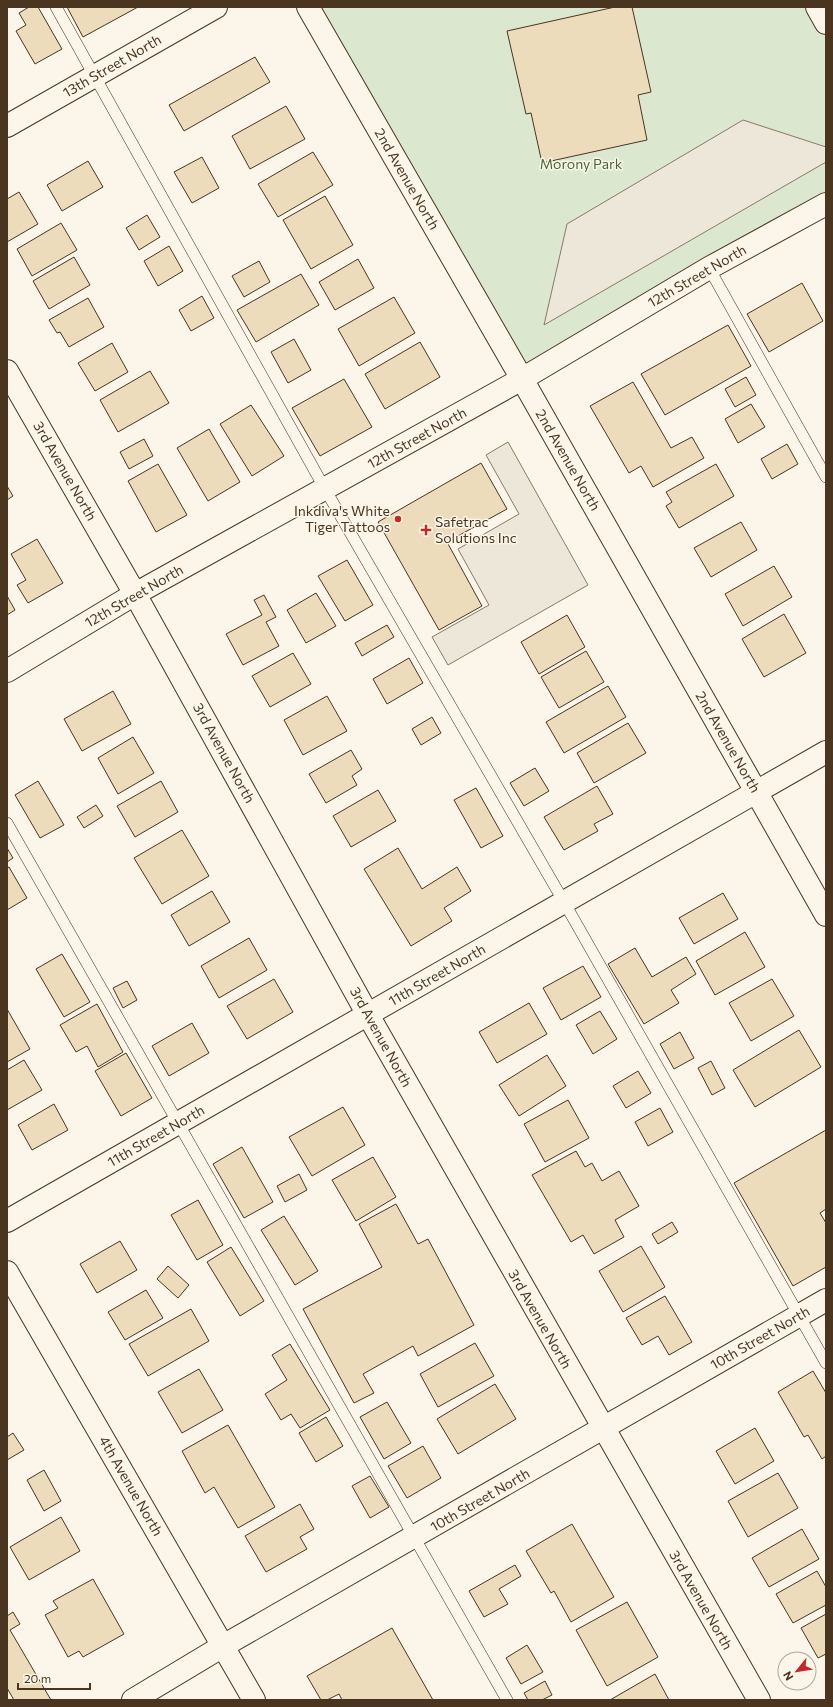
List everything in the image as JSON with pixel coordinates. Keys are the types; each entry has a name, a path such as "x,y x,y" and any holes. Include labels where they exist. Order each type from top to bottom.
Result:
{"street":[{"name":"13th Street North","path":"7,126 216,7"},
{"name":"2nd Avenue North","path":"308,7 522,379 826,915"},
{"path":"817,7 826,23"},
{"name":"12th Street North","path":"7,671 135,594 522,379 708,268 826,204"},
{"name":"3rd Avenue North","path":"7,371 135,594 368,1015 759,1700"},
{"name":"11th Street North","path":"7,1221 826,752"},
{"name":"4th Avenue North","path":"7,1272 254,1700"},
{"name":"10th Street North","path":"133,1700 223,1646 826,1300"}],"lane":[{"path":"56,7 325,489 564,902 826,1363"},
{"path":"708,268 826,477"},
{"path":"7,823 507,1700"}],"green space":[{"name":"Morony Park","path":"308,7 817,7 826,23 826,206 522,379"}],"shaded area":[{"path":"743,120 826,147 826,162 544,325 567,224"},
{"path":"508,442 588,585 448,665 432,637 489,605 458,549 519,514 486,455"}],"building":[{"path":"29,7 38,7 62,49 35,64 16,31 26,25 19,13"},
{"path":"67,7 138,7 83,37"},
{"path":"615,7 632,7 651,92 638,95 647,140 542,163 531,113 526,114 507,31"},
{"path":"255,57 270,82 184,131 169,105"},
{"path":"286,106 305,139 250,169 232,136"},
{"path":"313,152 333,185 278,217 258,184"},
{"path":"202,157 219,188 192,203 174,172"},
{"path":"88,161 103,187 62,211 47,185"},
{"path":"19,192 38,224 7,242 7,199"},
{"path":"325,196 353,245 311,269 283,220"},
{"path":"147,215 160,237 139,250 126,228"},
{"path":"61,223 77,250 32,276 17,249"},
{"path":"169,246 183,271 158,286 144,261"},
{"path":"74,257 90,285 49,309 33,281"},
{"path":"358,259 374,288 335,310 319,282"},
{"path":"259,261 270,282 244,297 232,276"},
{"path":"301,274 319,305 256,342 237,310"},
{"path":"802,283 823,321 769,352 747,314"},
{"path":"202,296 214,318 191,331 179,310"},
{"path":"394,297 415,333 359,366 338,329"},
{"path":"88,298 104,327 69,347 60,332 57,333 49,320"},
{"path":"728,325 751,366 665,415 641,374"},
{"path":"294,339 311,370 288,383 271,352"},
{"path":"420,342 440,377 385,409 365,374"},
{"path":"112,343 128,372 95,391 78,363"},
{"path":"150,371 169,403 118,432 100,400"},
{"path":"746,377 756,395 735,407 725,389"},
{"path":"344,379 372,427 320,456 292,408"},
{"path":"633,382 671,448 692,437 704,458 653,487 641,466 629,473 590,406"},
{"path":"751,404 765,427 738,443 725,419"},
{"path":"251,405 284,456 252,476 220,424"},
{"path":"209,429 240,482 208,501 177,448"},
{"path":"144,439 153,456 129,469 120,452"},
{"path":"787,444 798,464 772,479 761,459"},
{"path":"481,463 507,509 447,542 482,606 439,630 378,522"},
{"path":"158,464 187,515 156,532 128,481"},
{"path":"716,464 734,496 679,528 666,506 672,502 666,492"},
{"path":"7,486 13,496 7,500"},
{"path":"741,522 757,550 711,577 694,548"},
{"path":"37,539 63,583 28,603 17,585 26,580 11,554"},
{"path":"347,560 373,605 345,621 318,576"},
{"path":"774,566 792,597 743,626 725,594"},
{"path":"316,593 336,626 306,643 287,610"},
{"path":"264,595 276,617 266,622 279,646 243,665 226,634 262,615 254,600"},
{"path":"7,596 15,610 7,615"},
{"path":"784,614 806,653 764,677 742,639"},
{"path":"567,615 585,647 539,674 521,642"},
{"path":"387,625 394,637 362,656 355,643"},
{"path":"586,651 604,682 559,708 541,677"},
{"path":"293,653 311,684 270,707 252,676"},
{"path":"409,658 423,683 387,704 373,679"},
{"path":"608,686 626,717 564,753 546,722"},
{"path":"113,691 131,724 82,751 64,719"},
{"path":"327,696 347,731 303,755 284,720"},
{"path":"432,717 441,733 421,745 412,729"},
{"path":"628,723 646,753 594,783 577,753"},
{"path":"133,737 154,773 118,794 98,758"},
{"path":"351,750 362,769 352,776 357,785 326,803 309,774"},
{"path":"535,768 549,791 524,806 510,783"},
{"path":"38,781 64,825 40,838 15,795"},
{"path":"161,781 178,812 135,837 117,806"},
{"path":"597,786 613,814 594,824 598,831 564,850 544,817"},
{"path":"476,788 503,836 481,848 454,800"},
{"path":"378,790 396,821 351,847 333,816"},
{"path":"96,805 103,816 84,828 77,817"},
{"path":"182,830 209,876 162,904 134,858"},
{"path":"7,848 13,858 7,862"},
{"path":"398,848 422,889 457,867 471,891 444,908 452,921 411,946 364,869"},
{"path":"9,867 27,898 7,910 7,868"},
{"path":"212,891 230,922 189,946 171,915"},
{"path":"723,893 738,919 694,944 679,918"},
{"path":"745,932 765,967 715,995 696,961"},
{"path":"249,938 267,970 219,998 201,966"},
{"path":"635,948 652,977 686,957 696,974 671,990 679,1003 644,1024 608,964"},
{"path":"62,954 90,1002 64,1017 36,969"},
{"path":"583,966 601,997 561,1020 543,988"},
{"path":"274,979 293,1012 247,1039 227,1006"},
{"path":"772,979 794,1016 751,1041 729,1003"},
{"path":"127,981 137,1000 123,1008 113,988"},
{"path":"529,1003 547,1034 497,1063 479,1032"},
{"path":"97,1004 123,1052 98,1067 87,1046 76,1052 60,1025"},
{"path":"7,1009 30,1049 7,1062"},
{"path":"600,1011 617,1039 593,1054 576,1025"},
{"path":"192,1023 209,1053 169,1076 152,1046"},
{"path":"799,1030 821,1067 755,1107 733,1070"},
{"path":"680,1032 694,1058 674,1069 660,1044"},
{"path":"126,1053 152,1098 121,1116 95,1071"},
{"path":"547,1055 566,1086 519,1116 499,1085"},
{"path":"24,1060 42,1090 7,1110 7,1070"},
{"path":"711,1061 725,1088 712,1095 698,1068"},
{"path":"638,1071 651,1093 626,1108 613,1086"},
{"path":"568,1100 589,1138 545,1162 524,1124"},
{"path":"54,1104 68,1130 32,1150 18,1125"},
{"path":"343,1107 365,1145 312,1176 289,1137"},
{"path":"660,1108 673,1132 648,1146 635,1122"},
{"path":"826,1130 826,1209 820,1213 826,1223 826,1267 793,1286 734,1183"},
{"path":"242,1147 273,1202 244,1218 213,1164"},
{"path":"576,1151 585,1167 592,1163 602,1181 619,1171 639,1206 615,1220 624,1237 594,1254 583,1235 571,1242 532,1175"},
{"path":"373,1157 396,1197 356,1221 332,1180"},
{"path":"299,1174 307,1190 285,1202 277,1186"},
{"path":"198,1200 223,1245 197,1260 171,1215"},
{"path":"396,1204 418,1244 428,1239 474,1325 418,1356 413,1346 363,1374 374,1393 354,1403 303,1309 382,1267 359,1224"},
{"path":"284,1216 318,1271 295,1285 261,1230"},
{"path":"672,1222 678,1232 658,1244 652,1234"},
{"path":"120,1241 137,1270 97,1293 80,1264"},
{"path":"641,1246 665,1287 623,1312 599,1271"},
{"path":"231,1247 264,1301 240,1316 207,1262"},
{"path":"168,1266 189,1285 178,1298 157,1279"},
{"path":"146,1290 163,1318 125,1340 108,1312"},
{"path":"665,1296 692,1342 669,1355 658,1336 642,1345 626,1318"},
{"path":"191,1309 209,1341 148,1376 129,1344"},
{"path":"475,1343 494,1376 438,1407 420,1374"},
{"path":"290,1344 330,1410 300,1428 291,1414 281,1420 265,1394 287,1380 272,1355"},
{"path":"199,1369 223,1410 182,1433 158,1392"},
{"path":"813,1371 826,1393 826,1456 822,1459 808,1435 804,1437 778,1392"},
{"path":"495,1384 516,1419 458,1454 437,1419"},
{"path":"387,1402 411,1443 384,1459 360,1417"},
{"path":"326,1417 343,1446 316,1462 299,1433"},
{"path":"228,1425 275,1507 238,1528 214,1487 205,1493 182,1451"},
{"path":"755,1428 774,1461 735,1484 716,1451"},
{"path":"13,1433 24,1450 7,1460 7,1437"},
{"path":"423,1446 441,1478 407,1498 388,1466"},
{"path":"44,1470 61,1501 44,1511 27,1480"},
{"path":"778,1473 798,1508 748,1537 728,1501"},
{"path":"370,1476 389,1507 370,1518 352,1486"},
{"path":"300,1504 314,1529 300,1537 307,1549 266,1572 245,1536"},
{"path":"61,1517 80,1551 29,1580 10,1547"},
{"path":"572,1524 614,1597 571,1622 554,1591 551,1593 526,1551"},
{"path":"802,1529 819,1559 769,1587 752,1558"},
{"path":"515,1565 521,1576 499,1589 508,1604 484,1617 469,1591"},
{"path":"817,1571 826,1587 826,1605 793,1623 776,1594"},
{"path":"93,1579 124,1634 83,1657 79,1651 68,1657 45,1615 58,1608 53,1601"},
{"path":"627,1602 658,1657 607,1686 576,1630"},
{"path":"13,1612 20,1624 10,1630 51,1700 14,1700 7,1688 7,1616"},
{"path":"826,1614 826,1654 818,1658 817,1651 814,1651 801,1628"},
{"path":"392,1628 433,1700 342,1700 339,1694 327,1700 321,1700 307,1676"},
{"path":"527,1645 543,1672 521,1684 506,1658"},
{"path":"655,1674 669,1700 610,1700"},
{"path":"545,1681 552,1695 542,1700 528,1700 524,1693"}],"place":[{"name":"Inkdiva's White Tiger Tattoos","path":"398,519"},
{"name":"Safetrac Solutions Inc","path":"426,530"}]}
